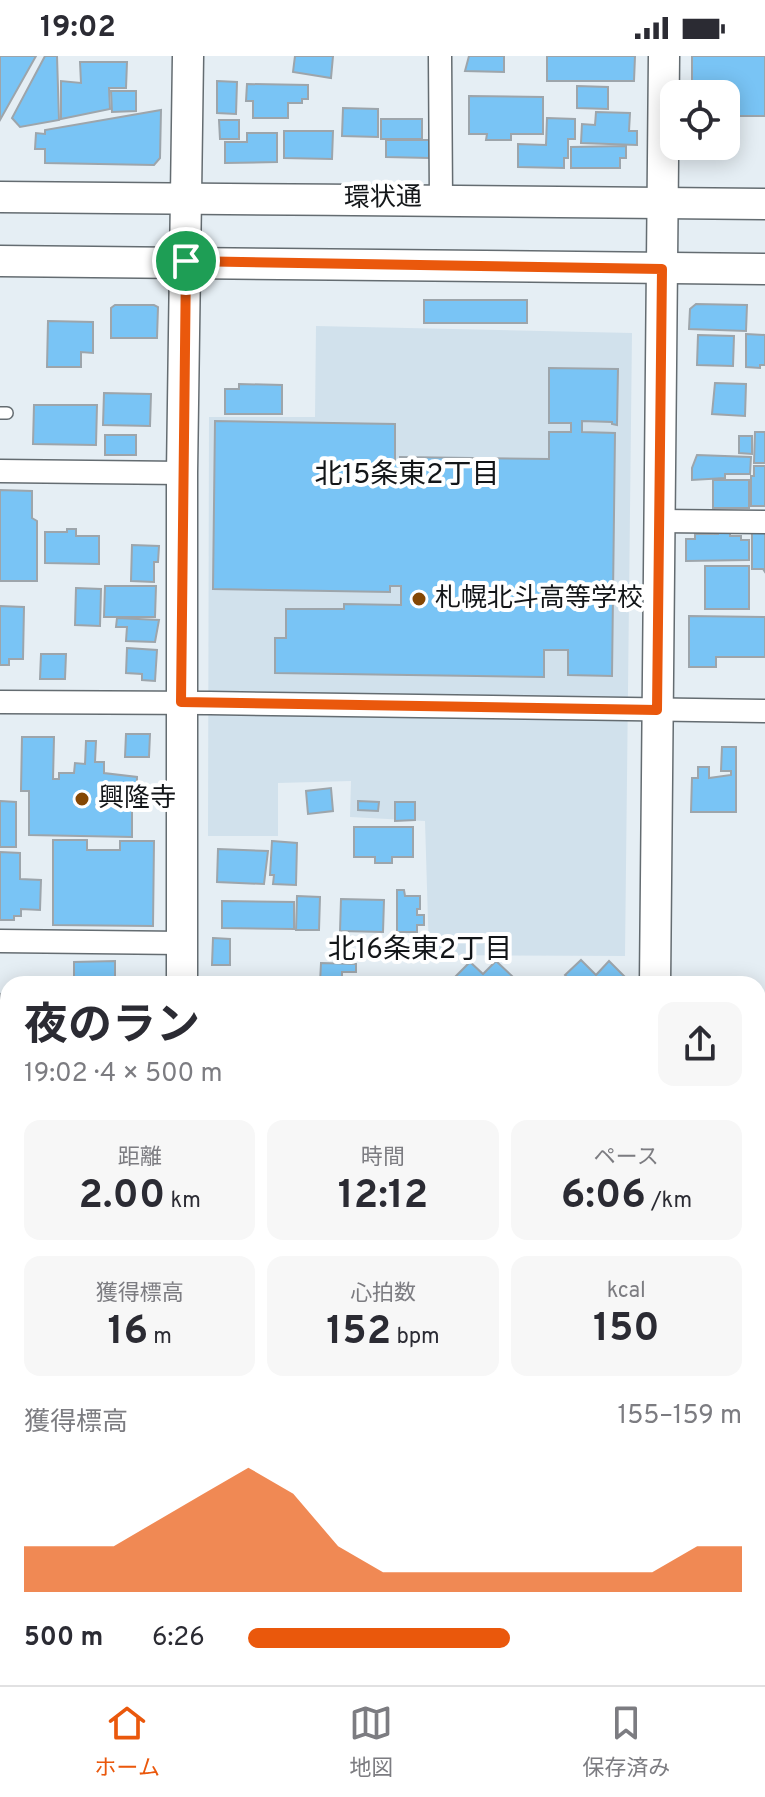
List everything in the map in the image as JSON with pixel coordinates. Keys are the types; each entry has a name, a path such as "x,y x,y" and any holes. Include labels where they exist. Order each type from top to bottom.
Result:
{"street":[{"path":"182,976 182,473 188,56"},
{"path":"440,56 441,199"},
{"path":"655,976 664,56"},
{"name":"環状通","path":"0,197 765,204"},
{"path":"0,261 765,269"},
{"path":"0,471 182,473"},
{"path":"659,521 765,522"},
{"path":"0,702 765,711"},
{"path":"0,941 182,943"}],"shaded area":[{"name":"札幌北斗高等学校","path":"316,326 632,333 625,956 429,955 425,821 350,817 351,781 278,783 278,836 208,836 209,417 315,417"}],"building":[{"path":"0,56 36,56 0,120"},
{"path":"45,56 57,56 59,120 20,127 12,118"},
{"path":"295,56 333,56 331,78 293,72"},
{"path":"469,56 504,56 504,72 465,71"},
{"path":"547,56 635,56 634,81 547,81"},
{"path":"692,56 765,56 765,116 740,116 740,80 692,80"},
{"path":"80,62 127,62 126,88 109,88 110,109 61,119 61,81 81,83"},
{"path":"217,81 237,82 236,114 217,113"},
{"path":"247,84 308,85 308,99 302,99 302,103 288,103 288,118 253,118 253,101 246,101"},
{"path":"577,86 608,87 608,109 577,108"},
{"path":"111,91 136,91 136,111 112,112"},
{"path":"469,96 543,97 543,134 511,134 511,140 486,140 487,134 469,134"},
{"path":"343,108 378,109 378,137 342,136"},
{"path":"161,110 160,158 154,165 45,163 45,149 35,149 36,133 45,134 45,130"},
{"path":"596,112 630,113 629,131 637,131 637,145 581,143 582,124 595,125"},
{"path":"547,118 575,119 575,139 568,139 568,158 564,158 564,168 518,167 518,144 546,145"},
{"path":"381,119 422,119 422,139 381,139"},
{"path":"219,120 239,120 239,139 220,139"},
{"path":"284,131 333,131 332,159 284,158"},
{"path":"247,133 277,133 277,162 225,163 225,142 247,142"},
{"path":"386,140 429,140 429,158 386,157"},
{"path":"626,146 626,158 620,158 620,168 571,168 571,147"},
{"path":"424,300 527,300 527,323 424,323"},
{"path":"696,304 747,305 746,331 689,329 690,309"},
{"path":"115,305 158,307 157,338 111,338 111,308"},
{"path":"48,321 93,322 93,353 81,352 81,367 47,367"},
{"path":"746,334 765,335 765,365 760,365 760,368 746,367"},
{"path":"698,335 734,336 733,366 697,365"},
{"path":"549,368 618,369 617,425 612,422 582,421 582,432 615,433 612,676 568,675 568,650 544,650 544,677 275,673 275,638 286,638 286,609 344,609 344,604 401,605 401,586 390,586 390,592 213,589 215,421 395,424 395,463 400,463 400,457 549,459 549,432 571,432 571,423 549,423"},
{"path":"715,383 746,384 745,416 712,414"},
{"path":"239,384 282,385 282,414 225,414 225,389 239,389"},
{"path":"104,393 151,394 150,426 103,425"},
{"path":"34,405 97,405 96,445 33,444"},
{"path":"755,432 765,432 765,463 754,463"},
{"path":"105,435 136,435 136,455 105,455"},
{"path":"739,436 752,436 752,454 739,453"},
{"path":"697,455 751,457 750,474 725,474 725,478 692,480"},
{"path":"754,466 765,466 765,506 751,506"},
{"path":"713,480 749,480 749,508 713,508"},
{"path":"0,490 32,491 32,518 37,521 37,581 0,581"},
{"path":"67,529 76,529 76,536 99,536 99,564 45,563 45,532 67,532"},
{"path":"718,529 730,529 730,536 749,540 749,560 686,561 686,539 695,539 695,534 718,534"},
{"path":"752,532 765,533 765,572 763,569 752,569"},
{"path":"132,545 159,546 158,562 154,562 154,582 131,581"},
{"path":"705,566 749,566 749,609 705,609"},
{"path":"105,586 156,586 155,617 104,617"},
{"path":"76,588 101,589 100,626 75,625"},
{"path":"0,606 24,607 23,659 9,659 9,665 0,665"},
{"path":"689,616 765,617 765,657 716,657 716,667 689,667"},
{"path":"117,618 159,620 155,642 126,641 127,627 116,627"},
{"path":"127,648 157,650 155,681 142,680 142,674 126,673"},
{"path":"41,654 66,654 65,679 40,679"},
{"path":"126,734 150,734 149,757 125,757"},
{"path":"22,737 54,737 53,779 59,779 59,773 74,773 75,763 85,764 86,741 96,741 95,762 104,762 104,773 137,777 132,837 29,835 29,791 21,791"},
{"path":"722,747 736,747 736,812 691,812 692,778 698,778 698,767 709,767 709,778 731,775 731,771 721,771"},
{"path":"331,788 333,811 308,814 306,791"},
{"path":"0,801 16,802 16,847 0,847"},
{"path":"358,801 379,802 378,811 358,810"},
{"path":"395,802 415,802 415,820 395,821"},
{"path":"354,827 413,827 413,857 392,857 392,863 375,863 375,857 354,857"},
{"path":"53,840 87,840 87,850 120,850 120,841 154,841 153,926 53,925"},
{"path":"272,841 297,843 296,885 273,884 274,875 270,875"},
{"path":"218,849 268,851 264,884 217,882"},
{"path":"0,852 20,853 20,879 41,880 40,910 21,909 21,916 14,916 14,920 0,920"},
{"path":"397,890 404,890 405,896 420,896 417,915 424,915 424,925 417,925 417,932 397,932"},
{"path":"297,896 320,897 319,930 296,930"},
{"path":"341,899 384,900 383,932 340,931"},
{"path":"222,901 294,902 294,929 222,928"},
{"path":"213,938 230,939 230,965 212,965"},
{"path":"581,960 596,975 609,961 624,976 566,976"},
{"path":"115,961 115,976 74,976 74,962"},
{"path":"496,961 512,976 456,976 470,962 483,974"},
{"path":"321,963 356,964 356,972 342,972 342,976 320,976"}],"place":[{"name":"札幌北斗高等学校","path":"419,599"},
{"name":"興隆寺","path":"82,799"}],"district":[{"name":"北15条東2丁目","path":"407,476"},
{"name":"北16条東2丁目","path":"420,951"}],"route":[{"path":"186,261 662,269 657,710 181,702 186,261"}]}
